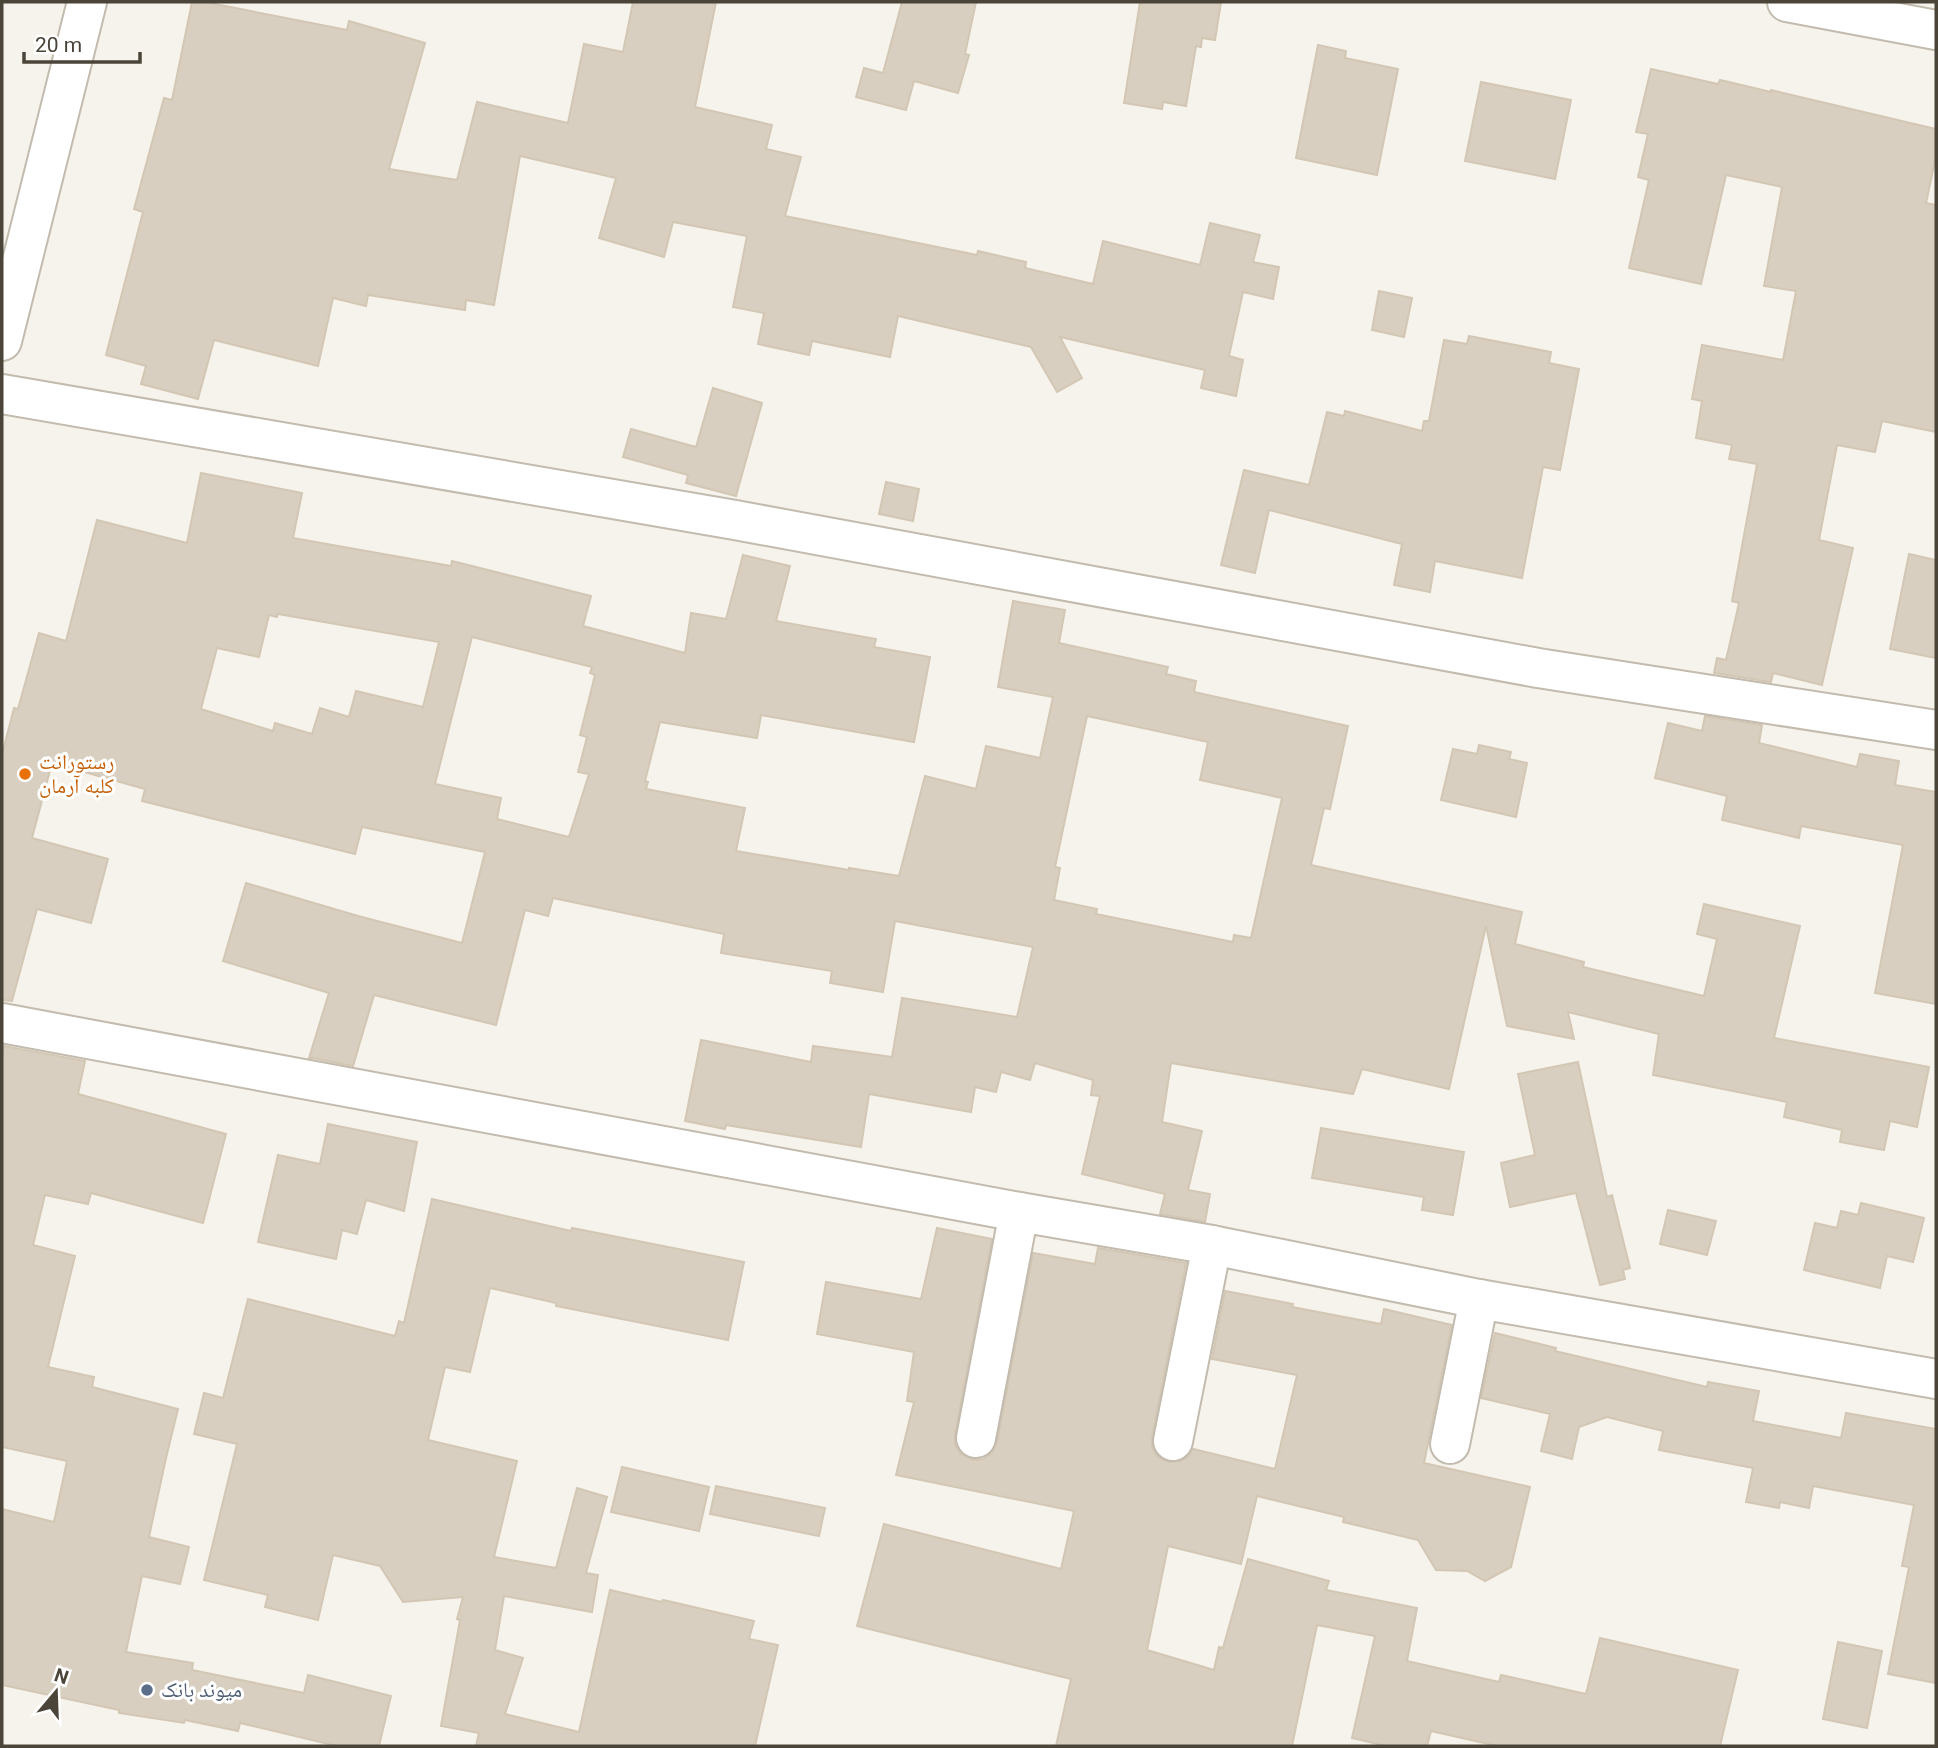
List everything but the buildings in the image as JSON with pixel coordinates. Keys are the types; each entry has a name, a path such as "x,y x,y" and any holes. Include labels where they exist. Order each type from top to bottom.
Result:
{"street":[{"path":"2,341 87,2"},
{"path":"1787,2 1936,30"},
{"path":"2,394 722,517 1538,668 1936,730"},
{"path":"2,1023 1019,1212 1212,1245 1479,1299 1936,1379"},
{"path":"976,1438 1019,1212"},
{"path":"1173,1441 1212,1245"},
{"path":"1451,1444 1479,1299"}],"place":[{"name":"رستورانت کلبه آرمان","path":"25,774"},
{"name":"میوند بانک","path":"147,1690"}]}
